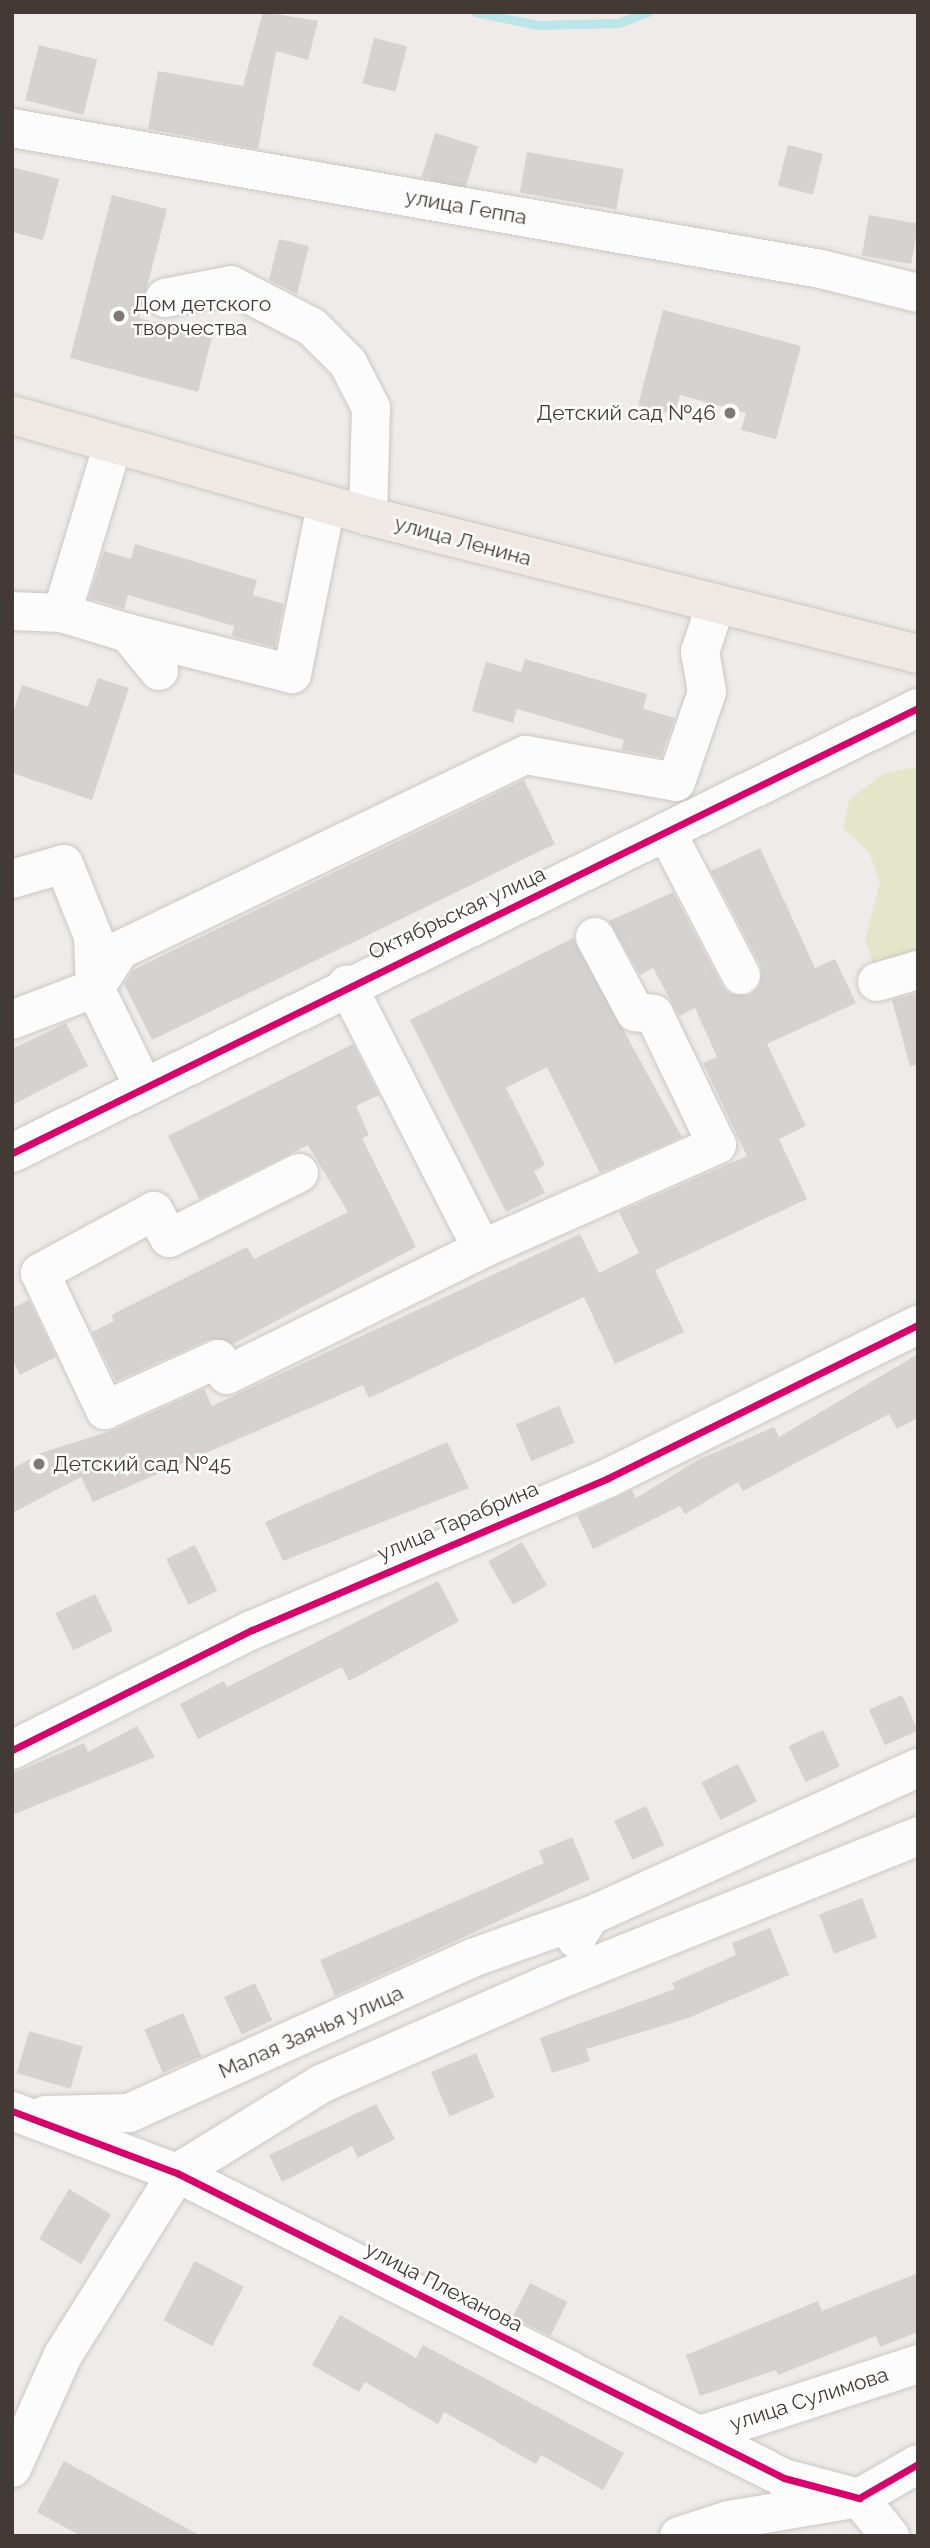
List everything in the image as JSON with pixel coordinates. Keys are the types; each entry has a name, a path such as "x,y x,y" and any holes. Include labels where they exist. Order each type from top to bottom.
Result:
{"main road":[{"name":"улица Ленина","path":"12,415 326,505 715,607 918,654"}],"street":[{"name":"улица Геппа","path":"12,128 821,269 918,293"},
{"path":"165,298 232,285 313,327 348,363 371,408 368,516"},
{"path":"62,613 113,444"},
{"path":"12,611 62,613 128,633 292,674 326,505"},
{"path":"12,1020 95,988 120,950 526,755 676,782 707,692 700,652 715,607"},
{"path":"128,633 159,671"},
{"name":"Октябрьская улица","path":"12,1153 347,985 668,835 918,708"},
{"path":"668,835 741,975"},
{"path":"12,879 64,864 93,936 95,988 144,1088"},
{"path":"299,1173 169,1238 154,1212 40,1273 105,1409 218,1359 227,1375 482,1249 717,1145 654,1014 635,1012 595,937"},
{"path":"877,982 918,970"},
{"path":"347,985 482,1249"},
{"name":"улица Тарабрина","path":"12,1750 252,1630 608,1478 918,1325"},
{"name":"Малая Заячья улица","path":"19,2114 129,2113 472,1958 590,1916 918,1768"},
{"path":"12,2468 62,2356 177,2173 229,2138 321,2084 546,1985 918,1836"},
{"path":"546,1985 590,1916"},
{"path":"229,2138 229,2101 244,2062"},
{"name":"улица Плеханова","path":"19,2114 177,2173 785,2478 859,2498"},
{"name":"улица Сулимова","path":"700,2435 918,2364"},
{"path":"679,2536 859,2498 918,2464"},
{"path":"859,2498 890,2536"}],"green space":[{"path":"918,767 918,968 876,972 865,940 880,882 869,853 843,828 849,800 884,773"}],"building":[{"path":"263,12 318,21 308,60 276,51 258,149 148,129 158,71 243,86"},
{"path":"374,38 407,46 396,92 363,84"},
{"path":"39,45 97,60 83,115 25,100"},
{"path":"435,133 478,146 465,190 422,177"},
{"path":"788,145 823,154 813,194 778,186"},
{"path":"527,152 624,169 616,209 520,192"},
{"path":"12,167 59,179 43,240 12,232"},
{"path":"112,195 167,209 139,318 212,337 198,392 70,358"},
{"path":"869,215 918,224 911,264 862,255"},
{"path":"279,239 309,246 297,294 269,280"},
{"path":"663,310 801,346 776,439 741,430 746,413 680,395 675,414 638,405"},
{"path":"135,544 257,580 253,595 284,604 275,647 232,636 234,626 128,595 124,609 89,598 104,551 131,559"},
{"path":"525,659 647,694 643,709 675,718 661,757 622,750 624,740 517,709 513,723 472,711 486,662 521,672"},
{"path":"98,678 129,688 92,800 12,773 12,715 22,685 88,707"},
{"path":"524,780 555,844 152,1040 124,984 133,970"},
{"path":"760,848 815,968 835,959 856,1003 767,1044 806,1126 779,1139 807,1199 655,1270 684,1332 615,1364 584,1297 369,1398 363,1385 93,1502 81,1477 12,1513 12,1469 41,1453 114,1430 204,1389 212,1406 580,1234 599,1273 639,1253 619,1212 747,1156 703,1063 717,1057 695,1008 679,1016 653,968 640,975 609,921 673,892 722,986 730,994 750,995 760,986 761,966 711,871"},
{"path":"573,938 682,1137 600,1173 547,1067 506,1088 545,1165 534,1171 545,1193 506,1212 410,1020"},
{"path":"918,993 918,1065 910,1066 892,1000"},
{"path":"66,1023 88,1066 12,1105 12,1049"},
{"path":"353,1044 379,1095 356,1106 369,1135 362,1138 416,1247 233,1344 210,1339 116,1381 92,1332 114,1321 111,1315 247,1247 254,1259 348,1212 308,1145 199,1199 168,1136"},
{"path":"29,1300 56,1357 20,1375 12,1359 12,1308"},
{"path":"918,1354 918,1418 897,1429 889,1414 743,1491 738,1482 685,1514 680,1506 593,1549 577,1515 632,1490 636,1498 698,1460 774,1427 779,1437"},
{"path":"559,1406 575,1443 531,1461 516,1424"},
{"path":"447,1442 469,1488 283,1561 265,1522"},
{"path":"522,1542 547,1585 513,1605 488,1562"},
{"path":"195,1545 217,1591 189,1605 166,1559"},
{"path":"438,1581 459,1621 349,1681 342,1667 198,1739 180,1704 224,1681 227,1687"},
{"path":"95,1594 113,1631 73,1650 55,1613"},
{"path":"902,1695 918,1731 885,1745 869,1710"},
{"path":"137,1726 155,1757 12,1815 12,1774 84,1743 88,1752"},
{"path":"823,1730 840,1766 805,1782 789,1746"},
{"path":"738,1764 757,1801 721,1820 701,1783"},
{"path":"646,1806 664,1845 632,1860 614,1821"},
{"path":"572,1837 590,1879 335,1996 320,1960 544,1863 539,1851"},
{"path":"862,1898 877,1937 834,1954 819,1914"},
{"path":"770,1928 789,1975 688,2018 586,2049 590,2061 552,2073 540,2038 675,1989 672,1983 736,1955 732,1943"},
{"path":"255,1983 272,2020 242,2035 224,1997"},
{"path":"183,2013 201,2056 163,2073 144,2029"},
{"path":"29,2031 83,2046 71,2089 17,2073"},
{"path":"476,2053 495,2097 450,2116 431,2072"},
{"path":"376,2104 395,2139 358,2158 352,2146 282,2182 269,2155"},
{"path":"69,2189 111,2214 81,2264 39,2239"},
{"path":"195,2261 244,2287 212,2346 164,2320"},
{"path":"918,2273 918,2332 880,2347 876,2336 778,2375 776,2370 700,2396 686,2355 818,2301 822,2311"},
{"path":"530,2283 567,2302 550,2336 513,2317"},
{"path":"340,2315 416,2358 423,2345 624,2453 603,2490 541,2455 536,2464 444,2412 438,2424 365,2382 359,2392 312,2365"},
{"path":"64,2461 201,2536 81,2536 37,2512"}],"waterway":[{"path":"475,12 538,25 618,23 648,12"}],"cycle path":[{"path":"12,1153 918,708"},
{"path":"12,1750 252,1630 608,1478 918,1325"},
{"path":"12,2111 177,2173 784,2478 859,2498 918,2464"}],"place":[{"name":"Дом детского творчества","path":"119,316"},
{"name":"Детский сад №46","path":"730,413"},
{"name":"Детский сад №45","path":"39,1464"}]}
